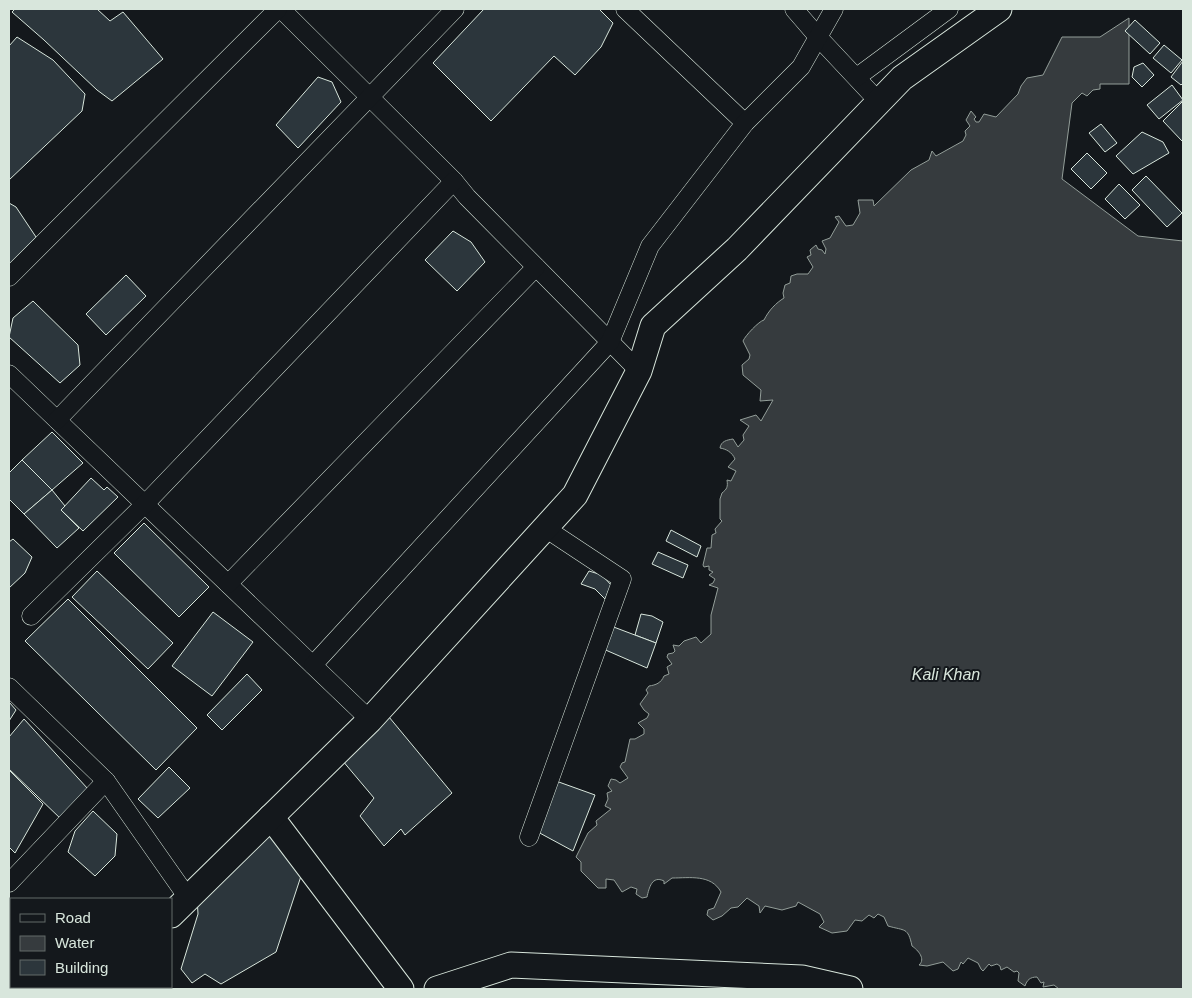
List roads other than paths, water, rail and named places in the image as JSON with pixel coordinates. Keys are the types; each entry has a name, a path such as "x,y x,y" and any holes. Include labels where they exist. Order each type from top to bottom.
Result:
{"main road":[{"path":"180,907 370,720 575,495 639,371 653,326 737,248 902,78 999,9"},
{"path":"272,817 401,989"},
{"path":"437,989 511,965 850,989"}],"street":[{"path":"9,277 280,9 454,181 467,197 639,371"},
{"path":"57,420 455,9"},
{"path":"625,9 745,123"},
{"path":"794,9 879,102"},
{"path":"312,665 610,342 650,246 745,123 801,67 834,9"},
{"path":"857,77 949,9"},
{"path":"31,616 144,504 454,181"},
{"path":"228,584 536,267"},
{"path":"9,374 370,720"},
{"path":"529,837 622,579 545,528"},
{"path":"9,687 106,780 180,907"},
{"path":"9,883 106,780"}],"water":[{"name":"Kali Khan","path":"1129,18 1129,84 1100,84 1100,89 1093,90 1087,96 1082,93 1072,103 1062,179 1138,236 1183,241 1183,989 1059,989 1054,985 1043,987 1044,982 1041,983 1037,977 1029,979 1025,986 1018,981 1019,973 1017,971 1014,972 1007,967 1001,970 997,964 991,966 989,964 983,971 978,963 968,958 963,964 961,962 958,969 953,971 943,962 927,966 919,965 922,960 921,957 919,952 912,946 907,933 888,926 884,917 878,914 874,918 869,915 862,921 855,920 847,931 832,933 819,927 824,922 820,914 798,902 796,906 782,910 765,906 760,913 759,906 747,898 738,907 731,908 722,916 713,920 707,915 708,910 714,908 721,892 712,882 700,878 672,878 664,884 664,881 654,881 647,897 642,898 636,894 637,889 631,887 622,892 614,880 606,879 606,888 598,888 581,871 581,862 576,857 588,833 597,825 596,821 611,809 605,806 608,799 607,793 612,791 608,786 611,779 620,783 628,778 620,767 625,762 630,739 635,739 644,734 644,729 638,723 647,718 649,714 640,704 648,693 646,690 649,686 658,683 664,676 669,674 667,667 672,664 667,657 668,654 675,651 673,645 679,646 684,641 696,637 701,643 711,634 711,615 718,588 709,585 715,579 709,575 713,572 709,570 709,566 704,567 703,565 707,548 711,548 712,535 716,533 715,529 722,521 720,519 720,499 722,493 727,488 727,480 731,481 736,471 728,467 735,459 734,457 729,451 720,448 725,441 733,439 738,447 744,440 743,435 749,426 740,420 756,415 761,421 773,400 760,401 761,390 743,375 742,365 749,359 750,355 743,341 744,339 749,332 764,320 773,307 784,298 785,285 790,283 791,276 808,274 813,267 807,257 811,255 810,250 816,245 825,254 826,249 822,241 830,238 839,222 835,217 839,216 846,226 853,225 860,213 858,200 873,200 874,206 911,170 929,160 932,151 936,156 963,141 966,135 965,131 970,126 966,120 971,111 976,117 974,119 976,122 979,122 984,114 996,117 1018,94 1027,78 1043,75 1062,37 1100,37"}]}
